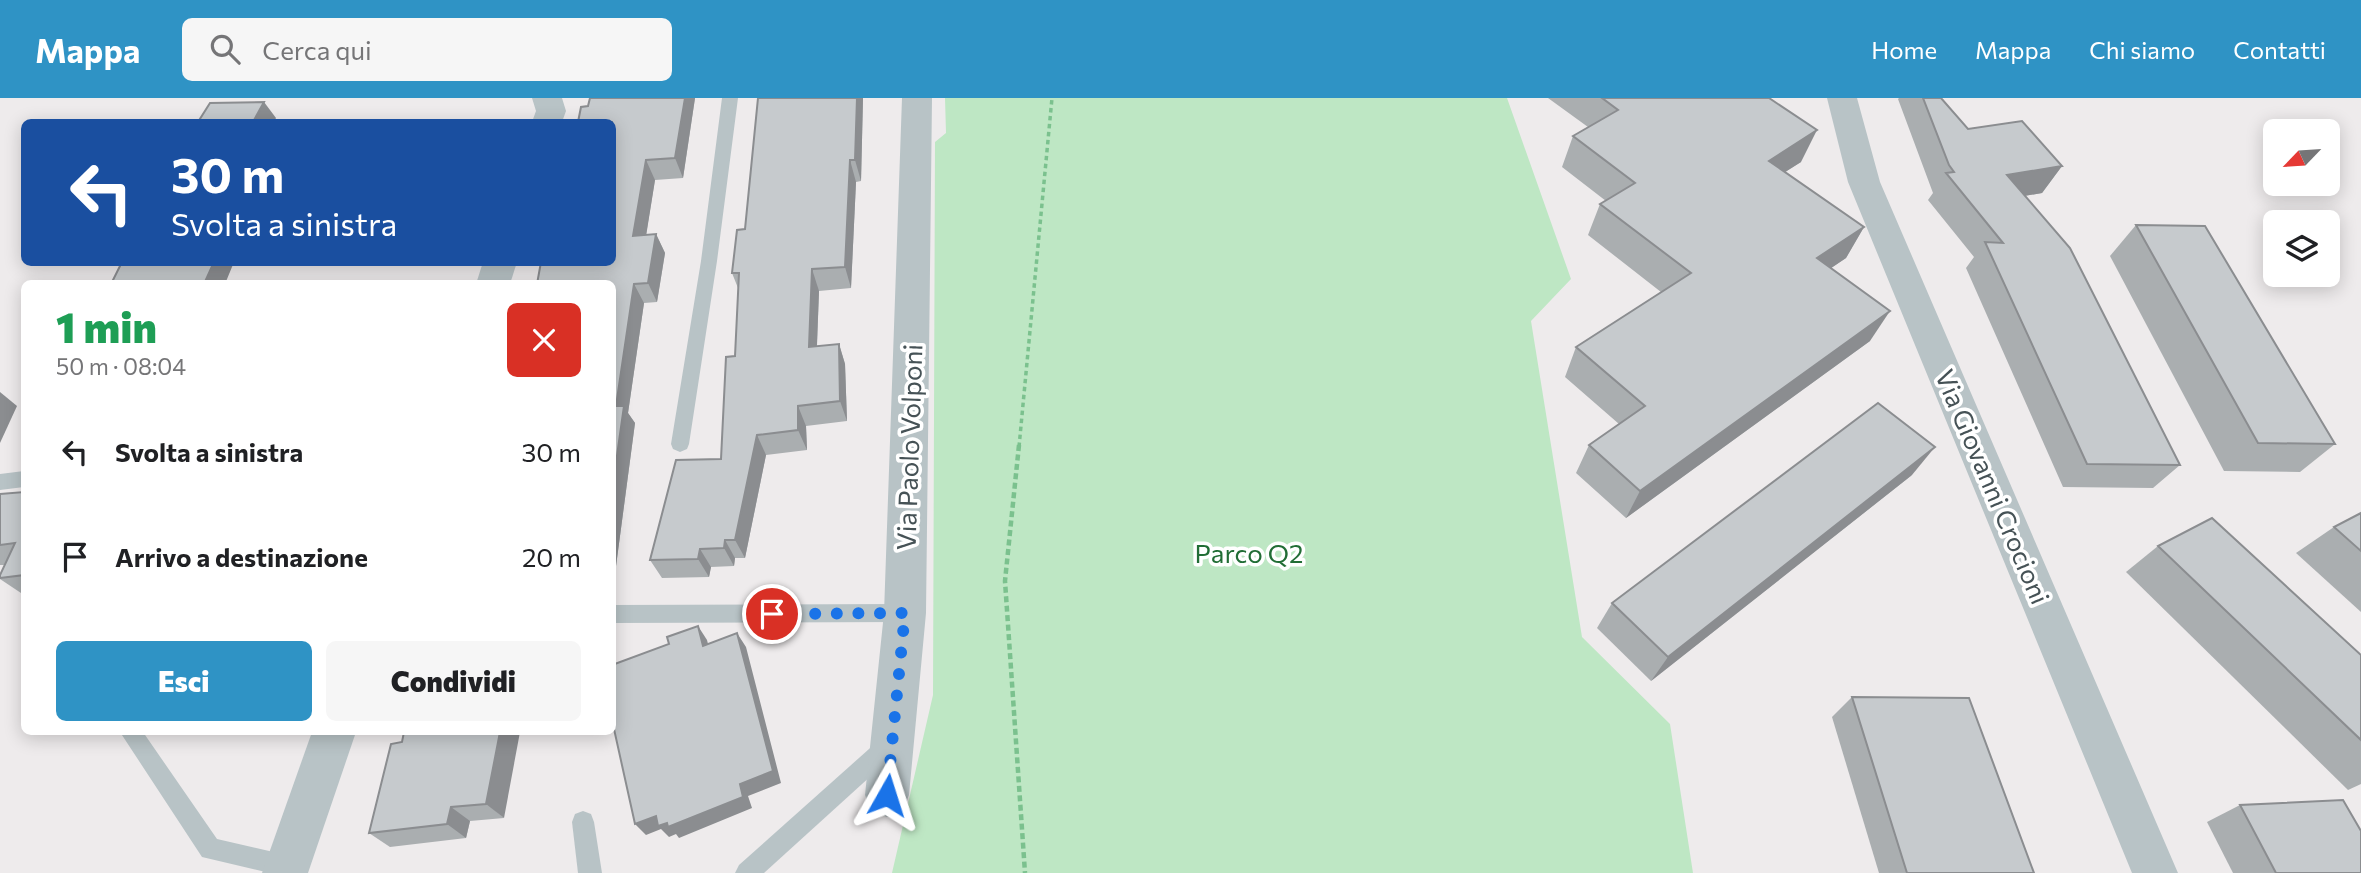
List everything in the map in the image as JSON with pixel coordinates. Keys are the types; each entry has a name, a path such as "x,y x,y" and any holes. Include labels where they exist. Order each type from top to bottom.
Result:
{"street":[{"path":"547,98 551,111 548,119"},
{"name":"Via Paolo Volponi","path":"887,795 905,613 915,308 917,98"},
{"name":"Via Giovanni Crocioni","path":"1842,98 1864,183 2155,873"},
{"path":"286,869 333,735"}],"lane":[{"path":"680,444 709,261 730,98"},
{"path":"0,482 21,479"},
{"path":"616,614 905,613"},
{"path":"133,735 210,849 286,869"},
{"path":"747,873 892,742"},
{"path":"583,822 590,873"}],"path":[{"path":"1026,873 1005,581 1040,245 1052,98"}],"green space":[{"name":"Parco Q2","path":"945,98 1507,98 1571,279 1531,321 1582,637 1670,724 1693,873 892,873 933,695 935,142 946,133"}],"building":[{"path":"590,98 685,98 675,158 646,160 633,236 656,234 648,283 634,284 616,406 616,280 538,280 540,266 616,266 616,119 579,119 581,107 588,106"},
{"path":"758,98 857,98 855,160 850,160 845,267 812,269 809,347 839,344 840,401 798,406 798,430 757,435 735,540 725,540 724,548 700,549 698,559 650,560 676,460 721,459 726,357 735,356 739,273 732,273 737,230 745,229"},
{"path":"1602,98 1769,98 1817,130 1769,161 1864,227 1817,258 1890,311 1640,491 1589,445 1645,406 1576,347 1691,273 1600,204 1635,183 1573,136 1618,110"},
{"path":"1923,98 1941,98 1968,129 2022,121 2062,166 2007,175 2070,248 2180,465 2087,464 1985,242 2003,243 1946,173 1954,172"},
{"path":"264,102 255,119 200,119 210,103"},
{"path":"2136,225 2205,226 2335,444 2258,443"},
{"path":"120,266 212,266 206,280 113,280"},
{"path":"1878,403 1935,447 1668,657 1612,603"},
{"path":"616,406 624,406 616,463"},
{"path":"21,492 21,575 0,578 15,543 0,545 0,494"},
{"path":"2361,513 2361,551 2334,527"},
{"path":"2212,518 2361,655 2361,740 2158,546"},
{"path":"698,626 703,646 737,633 773,771 740,784 743,797 668,827 667,823 658,826 656,816 635,824 615,735 616,664 669,644 667,637"},
{"path":"1852,697 1969,698 2034,873 1907,873"},
{"path":"403,735 499,735 486,804 451,807 447,824 369,833 391,744 402,742"},
{"path":"2343,800 2361,831 2361,873 2276,873 2240,805"}],"route":[{"path":"772,614 905,613 887,795"}]}
